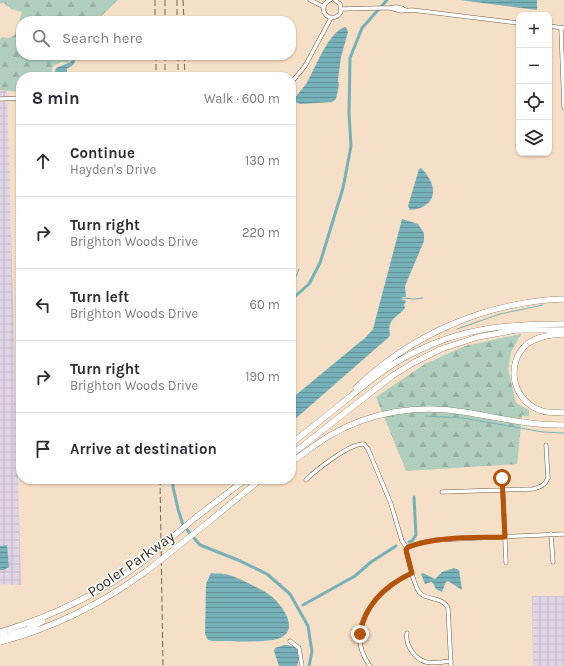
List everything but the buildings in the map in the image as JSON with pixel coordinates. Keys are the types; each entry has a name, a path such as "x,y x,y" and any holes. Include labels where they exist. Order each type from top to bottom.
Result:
{"main road":[{"path":"335,409 363,381 383,364 404,349 431,334 462,320 508,306 538,300 564,299"},
{"path":"296,440 386,369 412,353 449,338 484,329 516,324 564,324"},
{"path":"296,451 392,376 413,363 442,349 478,337 516,330 564,330"},
{"path":"564,334 543,337 527,344 514,367 514,377 516,387 521,396 532,407 542,411 564,412"},
{"path":"296,458 328,436 341,430 361,422 402,410 454,410 546,425 564,425"},
{"name":"Pooler Parkway","path":"0,632 55,614 84,600 111,584 145,560 195,518 239,484"},
{"name":"Pooler Parkway","path":"0,642 30,633 76,614 116,592 148,570 255,484"},
{"path":"245,492 258,484"},
{"path":"0,638 32,627 55,614"}],"street":[{"path":"310,0 324,7"},
{"path":"330,0 324,7 326,15 331,18"},
{"path":"296,77 305,66 331,18 337,16 341,9 340,4 335,0"},
{"path":"341,9 390,8 401,11 405,10 516,23"},
{"path":"552,26 563,28 564,108"},
{"path":"0,99 16,98"},
{"path":"306,480 336,456 359,443 364,444 368,449 388,495 402,541 406,548 412,573 420,593 440,600 446,604 448,608 451,664 429,663 420,659 408,646 406,638 407,633"},
{"path":"442,492 533,489 539,487 544,484 548,478 546,445"},
{"path":"502,471 506,563"},
{"path":"551,534 553,562"},
{"path":"406,548 415,544 429,541 564,534"},
{"path":"370,666 363,654 360,640 361,629 365,617 372,604 387,588 412,573"},
{"path":"290,641 299,648 302,666"}],"shaded area":[{"path":"0,90 7,91 16,409 16,484 18,484 21,585 0,584"},
{"path":"532,596 564,596 564,666 533,666"}],"green space":[{"path":"0,0 118,0 101,16 21,16 22,12 11,9 4,3 0,3"},
{"path":"16,32 16,60 70,60 69,63 62,62 53,66 51,72 16,72 16,92 0,90 0,39 2,37 9,38 15,35"},
{"path":"521,334 511,352 508,369 516,403 529,410 529,417 522,415 517,464 406,471 376,397 425,364 465,346"}],"water":[{"path":"460,0 537,0 537,10"},
{"path":"345,27 348,32 341,57 338,80 339,85 336,99 332,102 300,104 296,102 296,96 306,84 322,52 339,30"},
{"path":"71,60 75,60 73,65 67,68 67,72 55,72 56,68 71,62"},
{"path":"421,168 431,181 433,195 431,200 426,205 410,210 408,206 419,169"},
{"path":"402,219 418,224 424,233 424,241 405,286 406,297 402,297 401,299 406,301 404,305 405,308 391,322 389,330 390,336 296,418 296,395 366,337 373,329"},
{"path":"7,545 9,567 4,570 0,570 0,546"},
{"path":"454,568 459,570 462,590 448,581 446,582 442,592 436,589 431,582 425,584 421,574 423,573 435,579 442,572"},
{"path":"211,573 234,577 266,592 271,596 280,605 287,617 289,629 286,634 275,640 267,641 208,640 205,634 206,584"},
{"path":"284,645 296,648 298,650 299,657 297,666 279,666 274,651 275,648"}],"waterway":[{"path":"296,296 309,284 320,263 343,188 351,146 349,113 350,58 362,28 387,0"},
{"path":"296,277 299,269"},
{"path":"401,298 423,298"},
{"path":"457,329 500,314 543,305"},
{"path":"425,416 463,418 543,432 564,433"},
{"path":"173,484 183,525 200,545 238,560 267,574 290,594 308,626 312,652 309,666"},
{"path":"409,542 412,541 416,535 414,497"},
{"path":"303,605 355,576 371,562 396,546"}],"railway":[{"path":"155,0 155,16"},
{"path":"165,0 165,16"},
{"path":"177,0 177,16"},
{"path":"183,0 184,16"},
{"path":"156,60 156,72"},
{"path":"165,60 165,72"},
{"path":"178,60 178,72"},
{"path":"184,60 185,72"},
{"path":"160,484 163,666"}],"route":[{"path":"360,634 362,624 372,604 387,588 412,573 406,548 423,542 436,540 505,537 502,478"}]}
